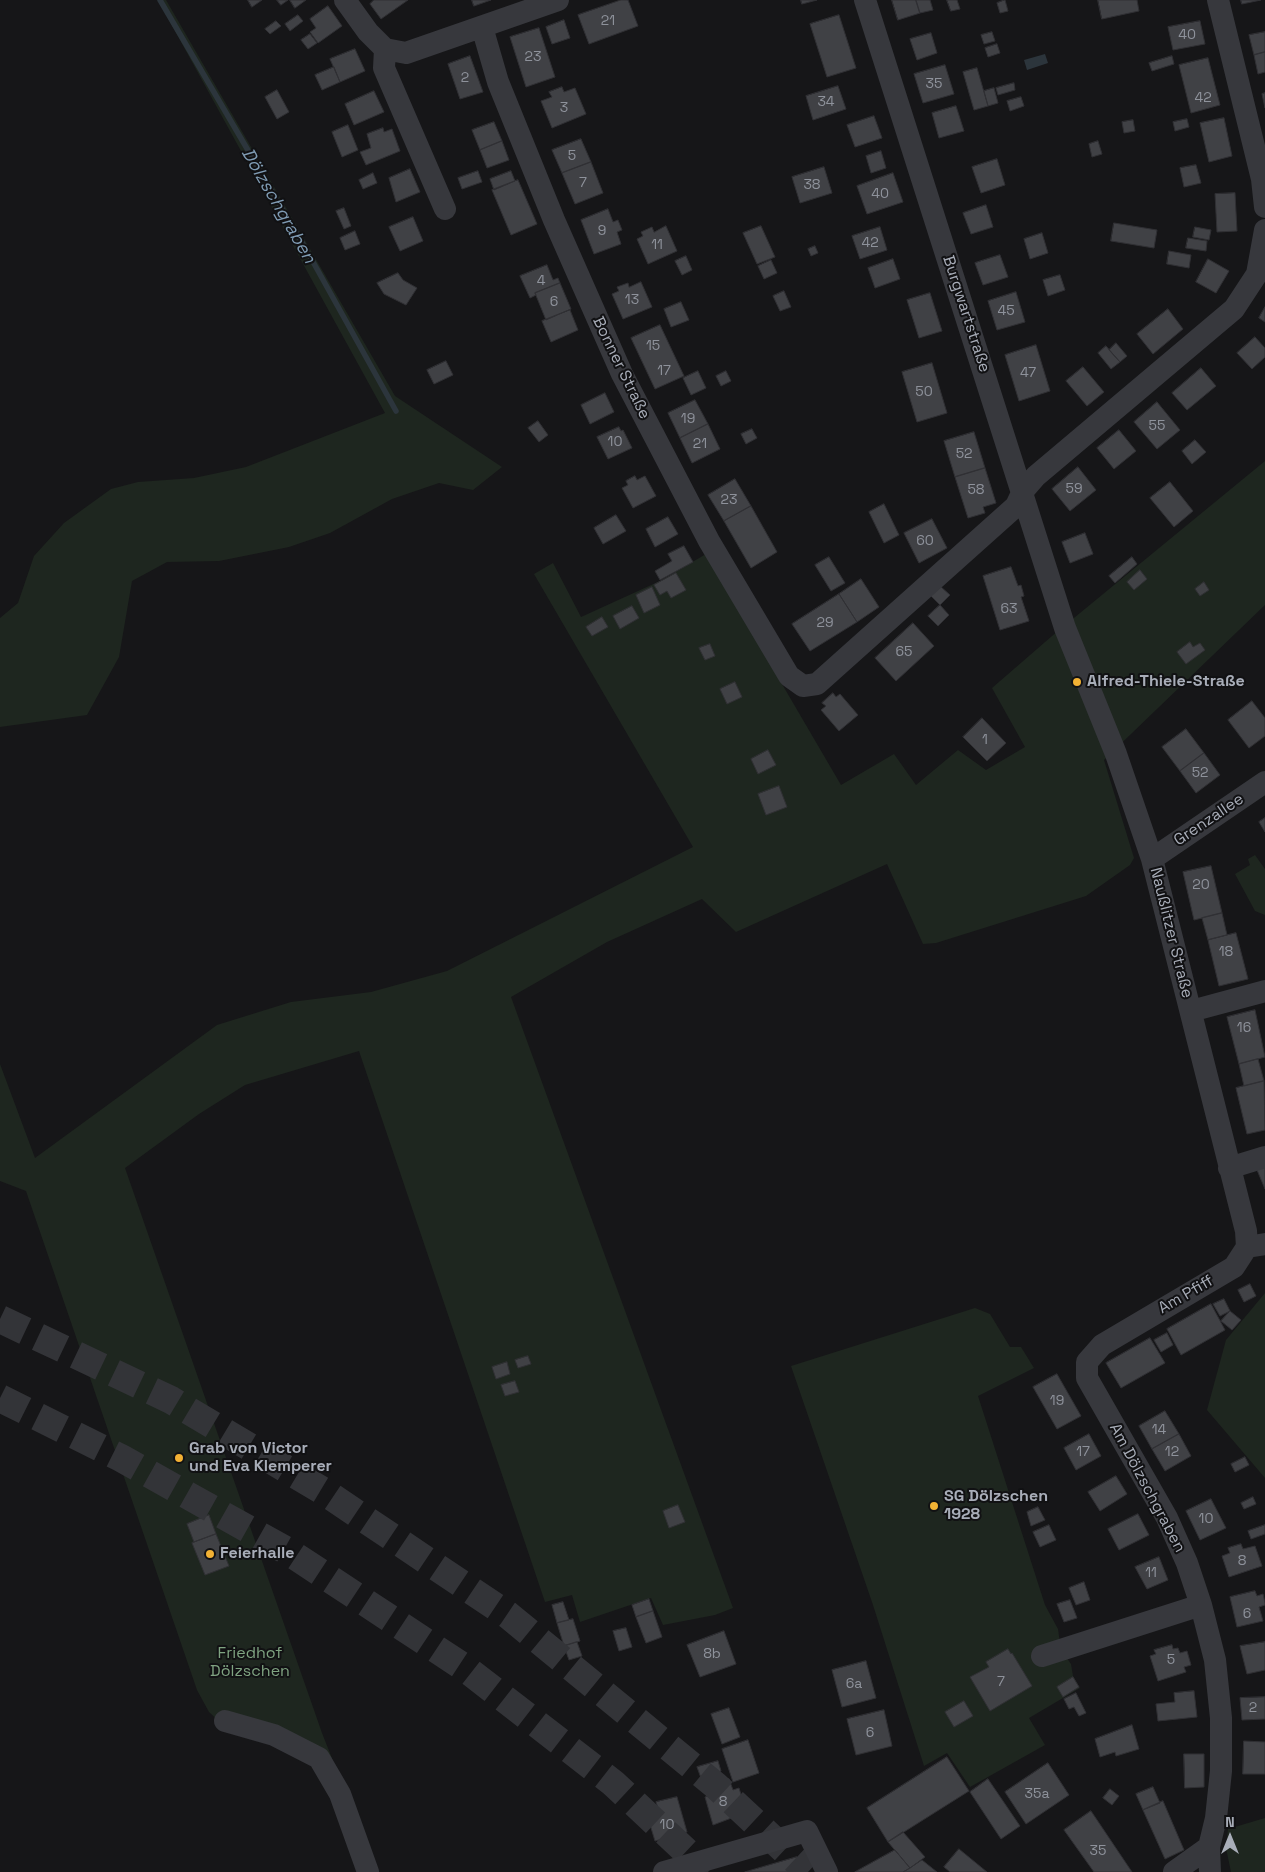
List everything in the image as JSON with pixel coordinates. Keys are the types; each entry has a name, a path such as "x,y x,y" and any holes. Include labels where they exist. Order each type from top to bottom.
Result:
{"street":[{"path":"345,0 368,32 385,50 406,53 558,0"},
{"name":"Burgwartstraße","path":"865,0 1066,628"},
{"path":"1218,0 1262,179 1265,207"},
{"name":"Bonner Straße","path":"482,27 498,82 542,193 622,374 709,541 790,676 803,686 817,684 1016,506 1023,491"},
{"path":"385,50 384,68 444,209"},
{"path":"1023,491 1036,476 1234,308 1257,274 1265,230"},
{"name":"Naußlitzer Straße","path":"1066,628 1116,754 1152,859 1229,1168 1246,1231 1256,1246"},
{"name":"Grenzallee","path":"1152,859 1265,782"},
{"path":"1191,1011 1265,991"},
{"path":"1229,1168 1265,1156"},
{"name":"Am Pfiff","path":"1102,1345 1234,1267 1256,1246"},
{"name":"Am Dölzschgraben","path":"1102,1345 1087,1362 1087,1378 1167,1518 1187,1564 1201,1605 1215,1660 1221,1718 1221,1771 1216,1818 1209,1847 1210,1872"},
{"path":"1042,1656 1201,1605"},
{"path":"225,1720 274,1735 319,1758 340,1794 368,1872"},
{"path":"664,1872 807,1830 827,1872"},
{"path":"1174,1872 1209,1847"}],"green space":[{"path":"158,0 166,0 395,396 502,467 473,490 439,483 392,499 330,533 289,547 219,561 167,562 132,581 119,657 87,715 0,727 0,618 18,603 34,556 64,523 111,489 138,482 194,478 246,467 385,413"},
{"name":"Friedhof Dölzschen","path":"1265,461 1265,605 1104,760 1134,858 1130,865 1086,896 936,943 923,944 887,864 736,932 702,899 607,942 511,997 733,1608 715,1615 663,1625 651,1598 580,1622 572,1595 545,1602 359,1051 245,1085 199,1114 125,1168 322,1733 377,1872 325,1778 303,1754 225,1727 209,1712 197,1690 26,1191 0,1181 0,1064 35,1158 217,1025 291,1002 371,992 447,971 693,847 534,574 553,563 581,617 660,581 706,554 841,785 894,754 916,785 958,750 986,770 1025,747 992,688 1052,636"},
{"path":"1255,855 1265,869 1265,915 1255,911 1235,874 1250,865 1248,859"},
{"path":"1265,1293 1265,1478 1207,1410 1226,1340"},
{"path":"975,1308 990,1314 1010,1347 1021,1347 1034,1368 978,1396 1045,1605 1058,1629 1061,1650 1071,1664 1073,1676 1080,1688 1029,1718 1045,1745 970,1787 947,1753 924,1766 873,1605 791,1366"},
{"path":"1265,1818 1265,1872 1231,1872 1226,1848 1228,1829"}],"shaded area":[{"path":"1045,54 1048,63 1027,70 1024,60"}],"building":[{"path":"248,0 262,0 252,7"},
{"path":"277,0 288,0 281,5"},
{"path":"290,0 306,0 295,8"},
{"path":"374,0 408,0 381,19 370,4"},
{"path":"472,0 491,0 474,6"},
{"path":"621,0 628,0 638,26 589,44 578,15"},
{"path":"801,0 817,0 802,4"},
{"path":"892,0 916,0 920,13 898,20"},
{"path":"916,0 930,0 933,10 920,13"},
{"path":"947,0 957,0 960,9 951,11"},
{"path":"1005,0 1008,11 1000,13 997,3"},
{"path":"1098,0 1137,0 1139,11 1102,19"},
{"path":"1241,0 1261,0 1242,4"},
{"path":"328,6 342,26 318,43 310,32 316,28 310,19"},
{"path":"298,15 303,21 290,31 285,24"},
{"path":"839,15 856,68 827,77 810,24"},
{"path":"564,20 570,38 552,44 546,27"},
{"path":"276,21 281,26 270,34 265,29"},
{"path":"1200,21 1205,44 1173,50 1168,27"},
{"path":"539,28 555,77 526,87 510,37"},
{"path":"992,32 995,41 984,44 981,35"},
{"path":"1265,32 1265,52 1254,55 1249,35"},
{"path":"931,33 937,53 917,60 910,39"},
{"path":"310,34 317,43 308,49 301,40"},
{"path":"997,44 1000,53 988,57 985,48"},
{"path":"355,49 365,71 340,82 330,59"},
{"path":"1265,52 1265,72 1258,74 1254,55"},
{"path":"470,56 483,92 460,99 448,64"},
{"path":"1172,56 1174,64 1152,71 1149,63"},
{"path":"1208,58 1220,105 1191,113 1179,65"},
{"path":"945,65 954,94 923,103 914,74"},
{"path":"334,67 340,82 322,90 315,75"},
{"path":"977,68 988,106 974,110 963,72"},
{"path":"1014,83 1015,90 998,95 996,88"},
{"path":"838,86 846,109 813,120 806,96"},
{"path":"562,87 564,92 575,88 586,114 552,128 541,101 552,97 549,92"},
{"path":"994,88 998,103 988,106 984,91"},
{"path":"277,90 289,112 277,119 265,97"},
{"path":"374,91 384,112 354,125 345,104"},
{"path":"1265,93 1265,108 1262,94"},
{"path":"1021,97 1024,106 1010,111 1007,101"},
{"path":"956,106 964,131 939,138 932,113"},
{"path":"874,116 882,138 855,147 847,125"},
{"path":"1224,118 1232,156 1209,162 1200,123"},
{"path":"1187,119 1189,127 1175,131 1173,122"},
{"path":"1133,120 1135,131 1124,133 1122,122"},
{"path":"494,122 502,141 480,150 472,130"},
{"path":"348,125 358,150 342,157 332,132"},
{"path":"383,128 384,132 392,129 400,151 366,165 360,152 371,148 367,134"},
{"path":"581,139 591,162 562,173 552,150"},
{"path":"502,141 509,160 487,168 480,150"},
{"path":"1098,141 1102,154 1092,157 1089,144"},
{"path":"881,151 886,168 871,173 866,156"},
{"path":"997,159 1005,185 981,193 972,167"},
{"path":"591,162 603,193 575,204 562,173"},
{"path":"1196,165 1201,183 1184,187 1180,168"},
{"path":"824,167 832,193 800,203 792,177"},
{"path":"410,169 420,192 396,202 389,178"},
{"path":"478,171 482,182 462,189 458,178"},
{"path":"511,171 515,181 494,190 490,179"},
{"path":"373,173 377,183 363,189 359,180"},
{"path":"893,173 903,202 867,214 857,186"},
{"path":"518,180 537,224 511,235 492,190"},
{"path":"1235,193 1237,231 1217,232 1215,194"},
{"path":"986,205 993,227 971,234 963,213"},
{"path":"344,208 351,226 344,229 336,211"},
{"path":"608,209 613,222 618,220 622,230 617,232 621,244 594,254 581,220"},
{"path":"413,217 423,241 400,251 389,227"},
{"path":"1114,223 1157,230 1154,248 1111,241"},
{"path":"666,226 677,251 648,264 637,239 643,236 641,232 652,227 654,232"},
{"path":"761,226 775,257 757,264 743,233"},
{"path":"880,227 887,250 860,259 852,236"},
{"path":"1195,227 1211,230 1209,240 1193,237"},
{"path":"355,231 360,244 345,250 340,238"},
{"path":"1042,233 1048,253 1030,259 1024,239"},
{"path":"1188,238 1207,241 1206,251 1186,248"},
{"path":"815,246 818,253 811,256 808,249"},
{"path":"1169,251 1191,255 1189,268 1167,264"},
{"path":"1000,255 1008,277 983,285 975,263"},
{"path":"686,256 692,270 682,275 675,261"},
{"path":"893,259 900,279 875,288 868,268"},
{"path":"1208,259 1229,271 1216,293 1196,282"},
{"path":"771,260 777,273 764,279 758,266"},
{"path":"547,265 553,280 558,278 560,283 535,293 536,295 530,298 520,276"},
{"path":"398,273 403,280 417,288 406,305 384,294 377,283"},
{"path":"1060,275 1065,290 1048,296 1043,280"},
{"path":"641,282 652,307 623,319 612,294 619,291 617,287 628,283 629,287"},
{"path":"560,283 571,309 546,320 535,293"},
{"path":"784,291 791,307 780,311 773,296"},
{"path":"1016,292 1025,322 997,330 988,301"},
{"path":"930,293 942,331 919,338 907,300"},
{"path":"681,302 689,320 671,327 664,309"},
{"path":"1265,307 1265,322 1259,318"},
{"path":"1168,309 1183,329 1153,354 1137,334"},
{"path":"570,310 578,330 551,342 542,321"},
{"path":"660,325 684,376 655,389 631,338"},
{"path":"1255,337 1265,348 1265,357 1252,369 1237,353"},
{"path":"1116,343 1127,356 1120,362 1109,350"},
{"path":"1036,345 1050,391 1019,401 1005,355"},
{"path":"1106,346 1120,362 1111,369 1098,353"},
{"path":"446,361 453,375 434,384 427,370"},
{"path":"932,363 947,413 917,422 902,372"},
{"path":"1083,367 1104,392 1087,406 1066,381"},
{"path":"1201,368 1216,386 1187,410 1172,393"},
{"path":"698,371 706,388 691,395 683,378"},
{"path":"726,371 731,381 721,386 716,376"},
{"path":"605,393 614,412 590,424 581,405"},
{"path":"695,400 708,424 680,438 668,413"},
{"path":"1157,402 1180,430 1157,449 1134,422"},
{"path":"538,421 548,435 539,442 528,428"},
{"path":"708,424 720,449 692,463 680,438"},
{"path":"619,427 621,431 623,430 632,448 608,459 597,437"},
{"path":"752,429 757,438 746,444 741,434"},
{"path":"1119,430 1136,451 1114,469 1097,448"},
{"path":"974,432 985,468 955,477 944,441"},
{"path":"1195,440 1206,452 1192,464 1182,451"},
{"path":"1078,467 1096,490 1070,511 1052,489"},
{"path":"985,468 996,503 983,507 985,513 968,518 955,477"},
{"path":"635,476 637,480 645,476 656,496 633,508 622,488 628,485 626,481"},
{"path":"735,479 751,506 724,521 708,495"},
{"path":"1170,482 1193,511 1174,527 1150,498"},
{"path":"884,504 899,535 884,543 869,512"},
{"path":"751,506 777,552 751,568 724,521"},
{"path":"616,515 626,531 603,544 594,528"},
{"path":"668,517 678,534 655,547 646,529"},
{"path":"932,519 947,548 919,563 904,533"},
{"path":"1085,533 1093,554 1070,563 1062,542"},
{"path":"684,546 693,562 660,580 655,571 672,561 668,554"},
{"path":"829,557 845,583 831,591 815,565"},
{"path":"1132,557 1137,564 1115,583 1109,576"},
{"path":"1011,567 1018,586 1021,585 1024,596 1021,597 1029,621 1000,630 983,576"},
{"path":"1140,570 1147,579 1134,590 1127,582"},
{"path":"676,573 686,590 671,598 667,591 660,595 654,585"},
{"path":"861,579 879,607 857,622 839,594"},
{"path":"1204,582 1209,590 1200,596 1195,589"},
{"path":"940,586 950,595 940,605 930,595"},
{"path":"652,587 660,605 644,613 636,595"},
{"path":"839,594 857,622 810,651 792,624"},
{"path":"940,605 949,615 938,626 928,616"},
{"path":"632,606 639,618 620,629 613,616"},
{"path":"602,617 608,627 592,636 586,627"},
{"path":"913,623 934,646 896,681 875,658"},
{"path":"1190,642 1193,647 1200,643 1205,650 1186,664 1177,652"},
{"path":"710,644 715,656 705,660 699,648"},
{"path":"735,682 742,697 727,704 720,689"},
{"path":"833,693 836,697 840,694 858,715 839,731 821,710 826,706 822,703"},
{"path":"1252,701 1265,718 1265,736 1249,748 1228,720"},
{"path":"982,718 1006,743 987,761 963,737"},
{"path":"1186,729 1204,753 1180,771 1162,747"},
{"path":"768,750 776,765 758,774 751,759"},
{"path":"1204,753 1220,775 1196,793 1180,771"},
{"path":"779,786 787,807 766,815 758,794"},
{"path":"1265,818 1265,832 1259,822"},
{"path":"1211,866 1222,913 1194,920 1183,872"},
{"path":"1222,913 1227,935 1208,940 1202,918"},
{"path":"1236,933 1248,979 1219,986 1208,940"},
{"path":"1255,1010 1265,1057 1239,1064 1227,1017"},
{"path":"1258,1059 1264,1081 1244,1086 1239,1064"},
{"path":"1264,1081 1265,1130 1247,1134 1236,1088"},
{"path":"1265,1167 1265,1189 1257,1170"},
{"path":"1250,1284 1256,1296 1244,1302 1238,1290"},
{"path":"1224,1299 1230,1311 1220,1316 1213,1304"},
{"path":"1211,1304 1225,1330 1181,1355 1167,1329"},
{"path":"1230,1311 1241,1320 1232,1330 1221,1321"},
{"path":"1167,1333 1173,1345 1161,1352 1154,1340"},
{"path":"1150,1338 1165,1363 1121,1388 1106,1363"},
{"path":"528,1356 531,1364 518,1368 515,1360"},
{"path":"507,1362 510,1374 496,1379 492,1367"},
{"path":"1057,1374 1081,1416 1057,1429 1033,1387"},
{"path":"515,1381 519,1392 505,1396 501,1385"},
{"path":"1165,1411 1179,1434 1152,1449 1139,1426"},
{"path":"1089,1434 1101,1456 1076,1470 1064,1448"},
{"path":"1179,1434 1191,1456 1165,1471 1152,1449"},
{"path":"1245,1457 1249,1465 1235,1472 1231,1464"},
{"path":"1116,1476 1127,1494 1100,1511 1088,1492"},
{"path":"1253,1497 1256,1504 1244,1509 1241,1503"},
{"path":"1211,1499 1226,1528 1200,1540 1186,1511"},
{"path":"678,1505 685,1522 669,1528 663,1511"},
{"path":"1038,1507 1045,1520 1031,1526 1027,1512"},
{"path":"1138,1514 1149,1535 1119,1550 1108,1529"},
{"path":"209,1515 216,1534 194,1542 187,1524"},
{"path":"1049,1525 1056,1540 1040,1547 1033,1532"},
{"path":"1265,1525 1265,1534 1251,1539 1248,1531"},
{"name":"Feierhalle","path":"216,1534 229,1566 205,1575 192,1543"},
{"path":"1241,1544 1243,1549 1255,1546 1262,1566 1229,1577 1222,1556 1230,1553 1228,1548"},
{"path":"1159,1557 1168,1580 1147,1589 1135,1567"},
{"path":"1084,1582 1090,1600 1076,1605 1069,1588"},
{"path":"1255,1591 1257,1596 1263,1594 1265,1605 1259,1607 1263,1621 1237,1627 1230,1597"},
{"path":"649,1599 653,1611 636,1617 632,1605"},
{"path":"1070,1600 1077,1618 1064,1622 1057,1604"},
{"path":"563,1602 569,1620 557,1623 552,1605"},
{"path":"653,1611 662,1637 646,1643 636,1617"},
{"path":"573,1619 580,1641 564,1646 557,1623"},
{"path":"626,1628 632,1647 619,1651 613,1631"},
{"path":"724,1631 736,1664 700,1677 687,1645"},
{"path":"577,1642 582,1656 569,1660 564,1646"},
{"path":"1265,1642 1265,1670 1247,1674 1240,1646"},
{"path":"1172,1645 1173,1649 1178,1648 1180,1653 1187,1651 1191,1665 1184,1667 1186,1672 1158,1681 1150,1656 1156,1654 1154,1650"},
{"path":"1008,1649 1032,1686 990,1711 970,1677 989,1667 986,1662"},
{"path":"866,1661 876,1698 842,1707 832,1670"},
{"path":"1073,1677 1079,1687 1063,1697 1057,1687"},
{"path":"1194,1691 1197,1717 1158,1721 1156,1704 1175,1702 1174,1693"},
{"path":"1076,1693 1086,1713 1079,1716 1074,1707 1069,1709 1064,1699"},
{"path":"1265,1697 1265,1719 1242,1720 1240,1698"},
{"path":"964,1701 973,1716 954,1727 945,1712"},
{"path":"729,1708 740,1737 722,1744 711,1714"},
{"path":"884,1710 892,1746 856,1755 847,1719"},
{"path":"1132,1725 1139,1749 1116,1756 1115,1752 1100,1757 1095,1739"},
{"path":"748,1740 759,1773 733,1782 722,1749"},
{"path":"1244,1741 1265,1742 1265,1774 1243,1774"},
{"path":"1184,1754 1204,1754 1204,1787 1185,1788"},
{"path":"947,1757 969,1791 888,1842 867,1808"},
{"path":"718,1761 721,1771 701,1778 697,1767"},
{"path":"1048,1763 1069,1795 1026,1824 1005,1792"},
{"path":"729,1779 733,1790 739,1788 743,1801 738,1803 742,1814 713,1825 705,1797 711,1795 708,1786"},
{"path":"988,1779 1020,1826 1001,1839 970,1792"},
{"path":"1153,1787 1160,1803 1143,1810 1136,1794"},
{"path":"1110,1789 1119,1796 1112,1805 1103,1798"},
{"path":"677,1797 687,1832 655,1841 648,1818 660,1814 656,1802"},
{"path":"1163,1801 1184,1850 1165,1859 1143,1810"},
{"path":"1091,1811 1132,1872 1094,1872 1064,1830"},
{"path":"903,1832 925,1857 910,1868 888,1842"},
{"path":"959,1849 987,1872 950,1872 944,1867"},
{"path":"895,1850 910,1868 903,1872 855,1872"},
{"path":"797,1857 801,1872 745,1872"},
{"path":"922,1860 937,1872 903,1872 910,1868"}],"waterway":[{"name":"Dölzschgraben","path":"160,0 307,251 396,411"}],"tunnel":[{"path":"0,1319 171,1400 323,1491 508,1615 715,1785 808,1872"},
{"path":"0,1398 121,1458 289,1552 465,1668 613,1783 708,1872"}],"place":[{"name":"Alfred-Thiele-Straße","path":"1077,682"},
{"name":"Grab von Victor und Eva Klemperer","path":"179,1458"},
{"name":"SG Dölzschen 1928","path":"934,1506"},
{"name":"Feierhalle","path":"210,1554"}]}
